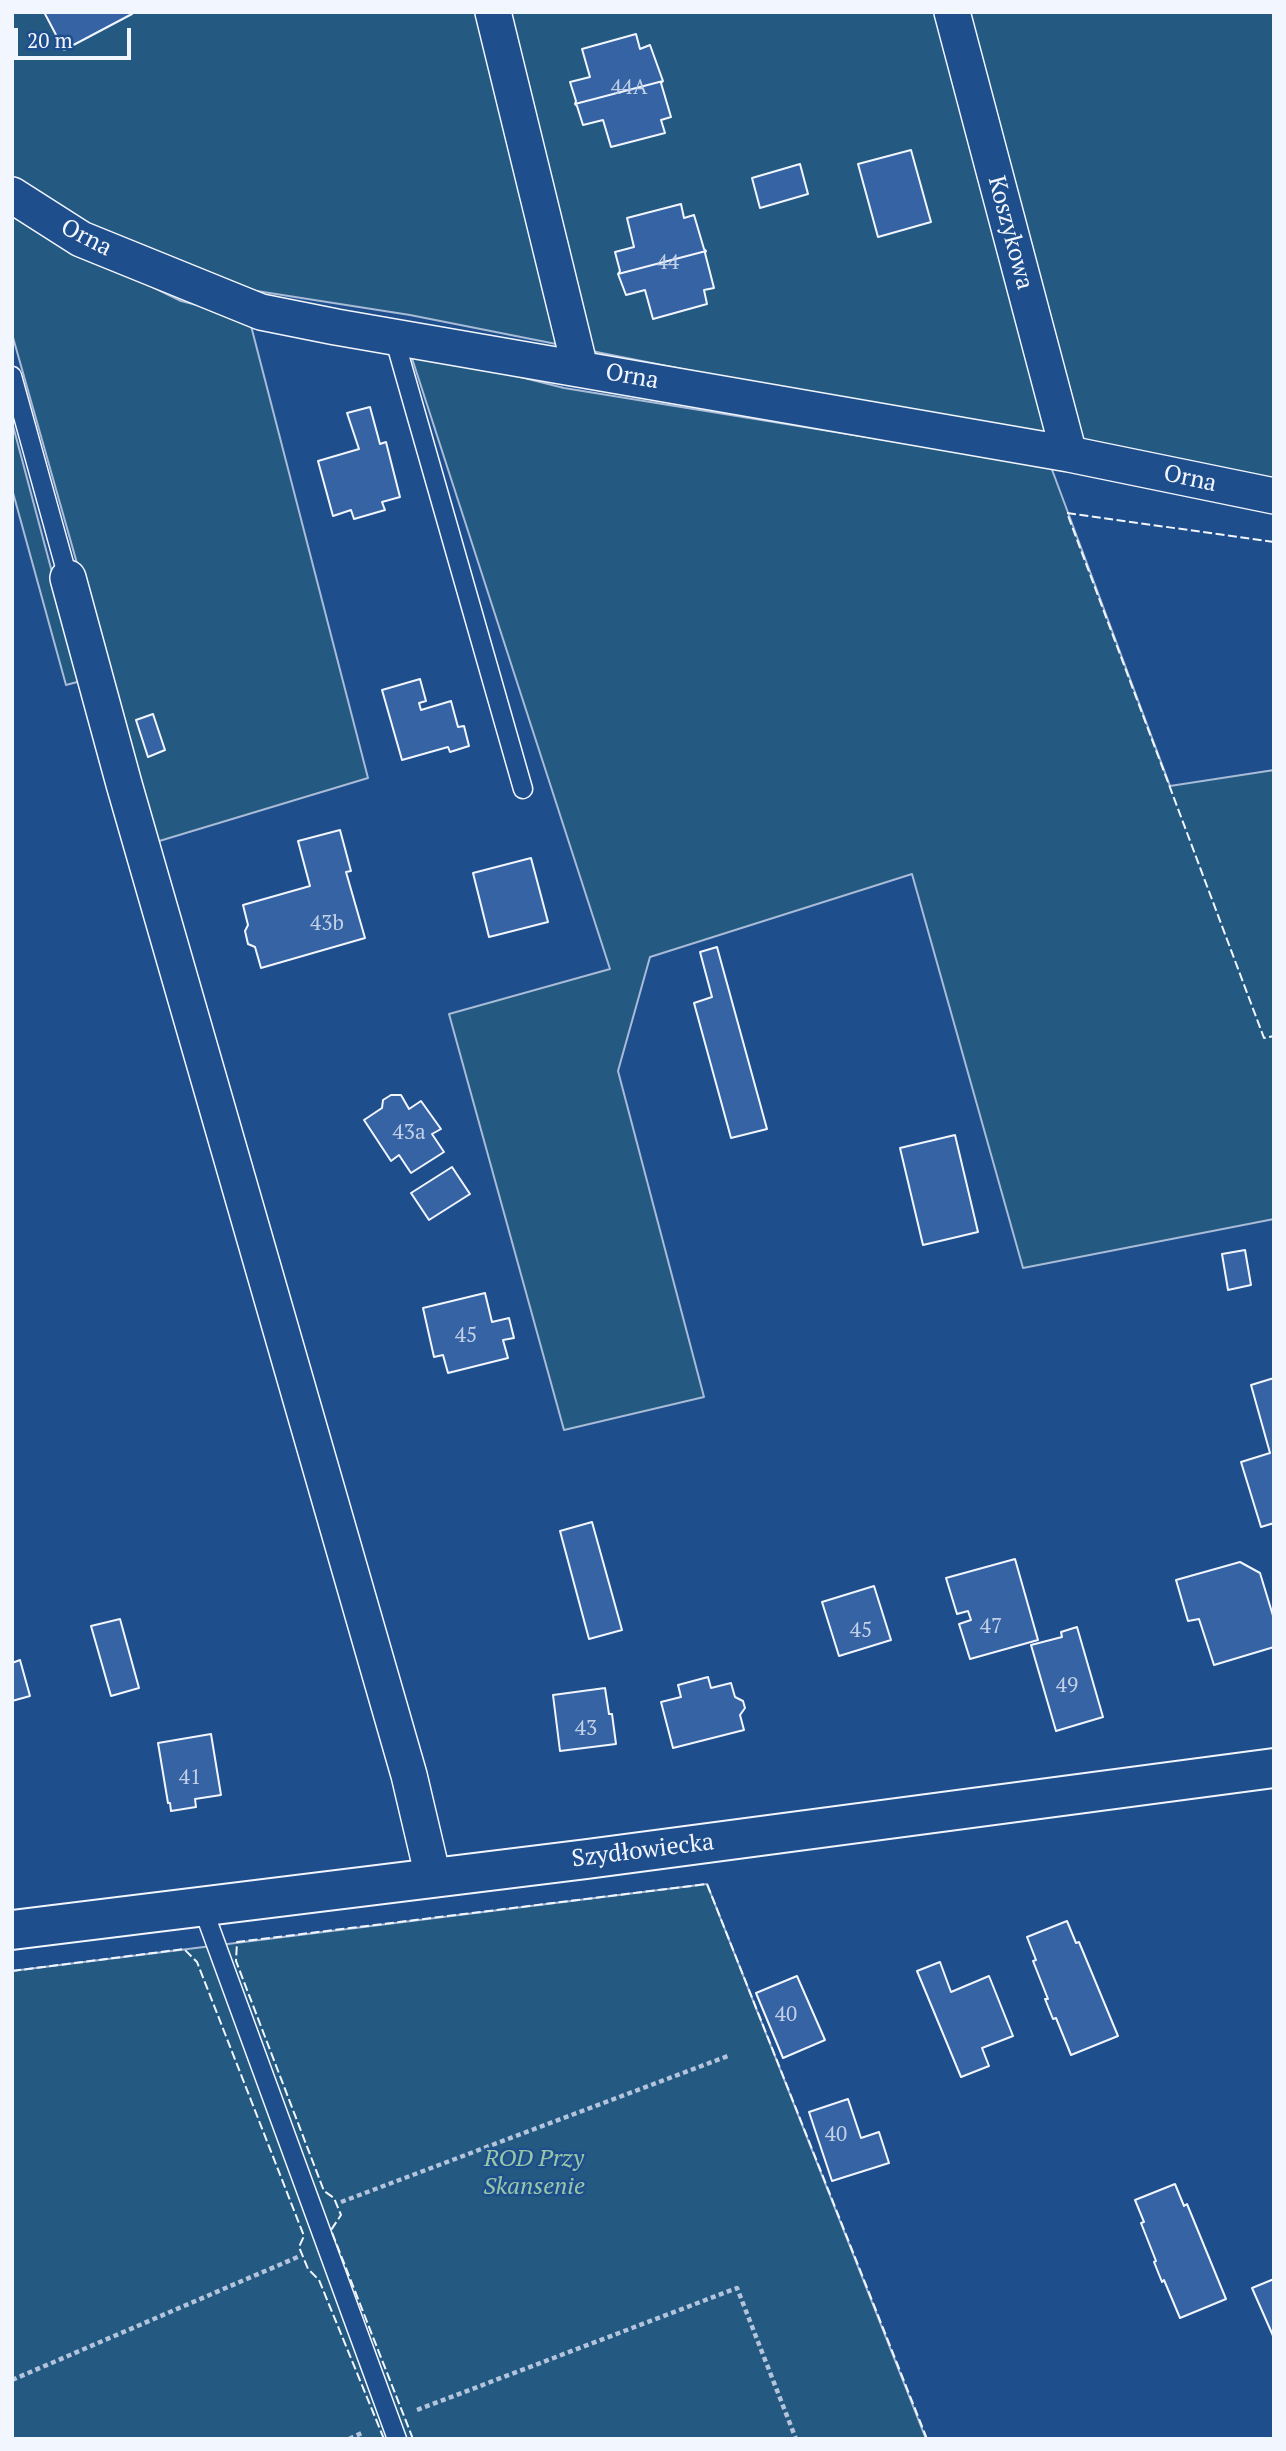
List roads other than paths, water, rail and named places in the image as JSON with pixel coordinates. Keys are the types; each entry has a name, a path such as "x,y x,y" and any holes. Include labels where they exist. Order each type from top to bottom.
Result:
{"street":[{"path":"493,12 580,368"},
{"name":"Koszykowa","path":"952,12 1069,453"},
{"name":"Orna","path":"12,195 81,239 261,312 1069,453 1274,496"},
{"path":"68,578 124,784 409,1775 433,1877"},
{"name":"Szydłowiecka","path":"12,1930 1274,1768"}],"lane":[{"path":"394,337 523,789"},
{"path":"12,376 68,578"},
{"path":"202,1906 397,2439"}],"park label":[{"name":"ROD Przy Skansenie","path":"534,2173"}]}
